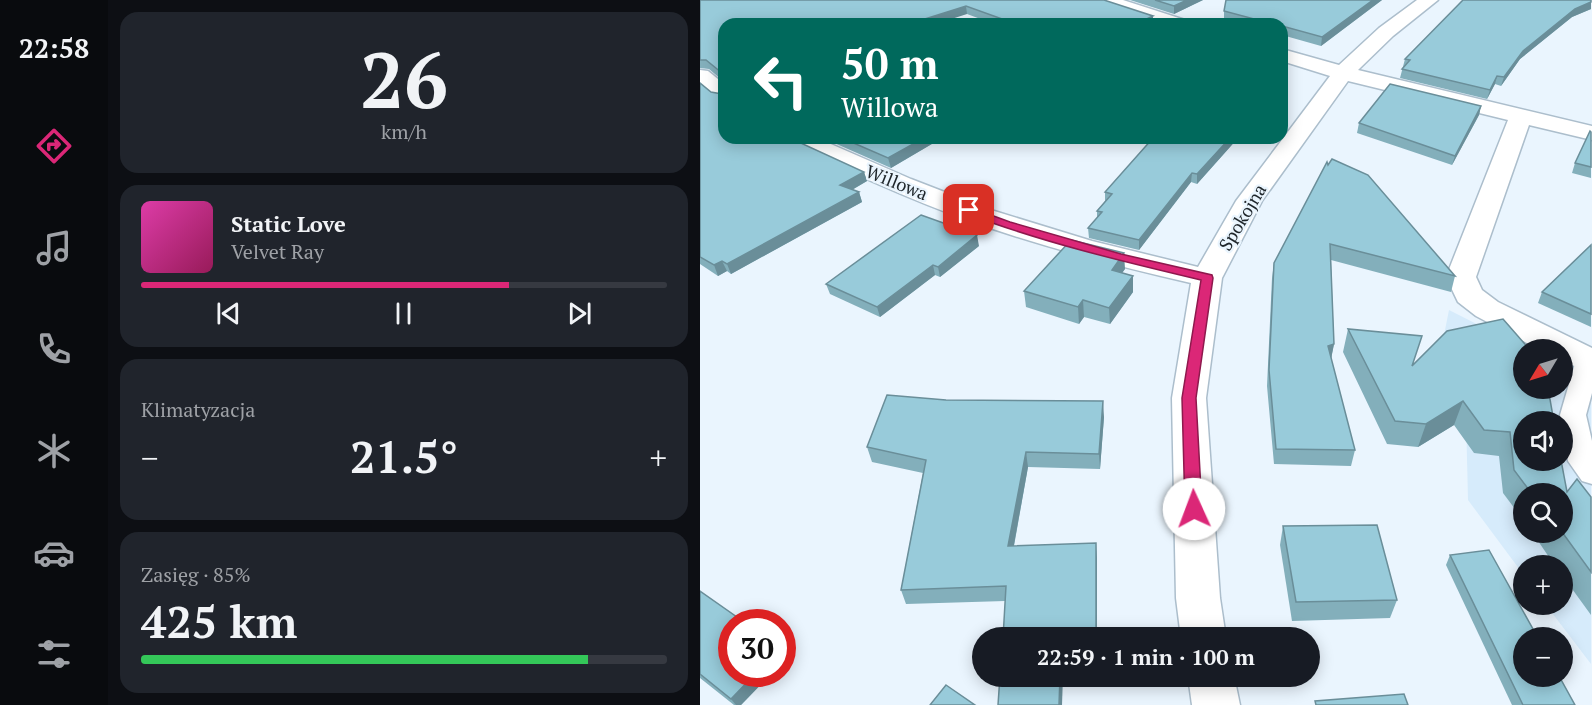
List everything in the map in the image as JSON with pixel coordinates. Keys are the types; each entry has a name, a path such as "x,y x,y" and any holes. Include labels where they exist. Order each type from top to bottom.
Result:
{"street":[{"path":"1105,0 1160,18"},
{"name":"Spokojna","path":"1202,627 1198,598 1189,398 1207,278 1249,201 1343,73 1386,32 1429,0"},
{"path":"1288,57 1343,73 1591,133"},
{"path":"700,76 718,90"},
{"path":"1521,116 1461,277 1469,295 1487,309 1590,361"},
{"name":"Willowa","path":"810,144 894,182 1006,225 1140,263 1207,278"},
{"path":"1213,687 1216,705"}],"lane":[{"path":"1590,361 1573,415 1582,461 1591,473"}],"shaded area":[{"path":"1449,310 1513,342 1513,399 1573,399 1573,373 1591,383 1591,664 1573,640 1573,627 1563,627 1554,615 1573,615 1573,555 1513,555 1513,561 1468,500 1466,417 1441,350"}],"building":[{"path":"700,0 1104,0 1153,16 1149,18 999,18 966,6 928,18 718,18 718,70 706,60 700,60"},
{"path":"1155,0 1187,0 1174,6"},
{"path":"1226,0 1373,0 1322,37 1288,28 1288,18 1250,18 1224,11"},
{"path":"1463,0 1591,0 1591,2 1575,9 1523,51 1504,77 1497,76 1490,90 1402,69 1410,60 1405,59"},
{"path":"700,83 711,92 718,93 718,144 803,144 864,172 840,185 859,192 727,264 722,261 714,265 700,257"},
{"path":"1390,84 1481,106 1455,156 1359,123"},
{"path":"1591,132 1591,167 1575,163"},
{"path":"856,144 913,144 888,158"},
{"path":"1148,144 1224,144 1197,174 1192,173 1139,240 1088,228 1102,212 1097,211 1112,194 1105,192"},
{"path":"1332,159 1368,175 1455,276 1330,244 1334,344 1328,346 1355,450 1276,449 1269,370 1274,263 1327,162 1328,165"},
{"path":"921,215 977,235 938,267 933,265 877,307 826,284"},
{"path":"1071,240 1124,253 1112,270 1133,276 1109,308 1083,300 1078,307 1024,291"},
{"path":"1591,245 1591,314 1542,292"},
{"path":"1503,319 1520,339 1513,339 1513,399 1550,399 1552,411 1513,411 1513,460 1510,432 1484,430 1463,401 1426,424 1395,421 1348,329 1422,336 1412,366 1447,331"},
{"path":"887,395 946,400 1103,401 1099,454 1026,452 1008,546 1096,543 1096,627 1004,627 1006,586 901,590 926,460 867,447"},
{"path":"1515,471 1563,471 1565,483 1524,483"},
{"path":"1577,479 1591,497 1591,572 1570,543 1573,543 1573,484"},
{"path":"1377,525 1397,600 1296,602 1283,526"},
{"path":"1489,550 1513,593 1513,615 1525,615 1532,627 1513,627 1513,684 1450,555"},
{"path":"700,591 726,609 718,609 718,687 743,687 731,699 700,674"},
{"path":"946,685 975,705 930,705"},
{"path":"999,687 1060,687 1059,705 998,705"},
{"path":"1514,687 1565,687 1575,705 1523,705"},
{"path":"1404,694 1408,705 1316,705 1315,701"}],"route":[{"path":"969,210 1006,225 1140,263 1207,278 1189,398 1194,509"}]}
